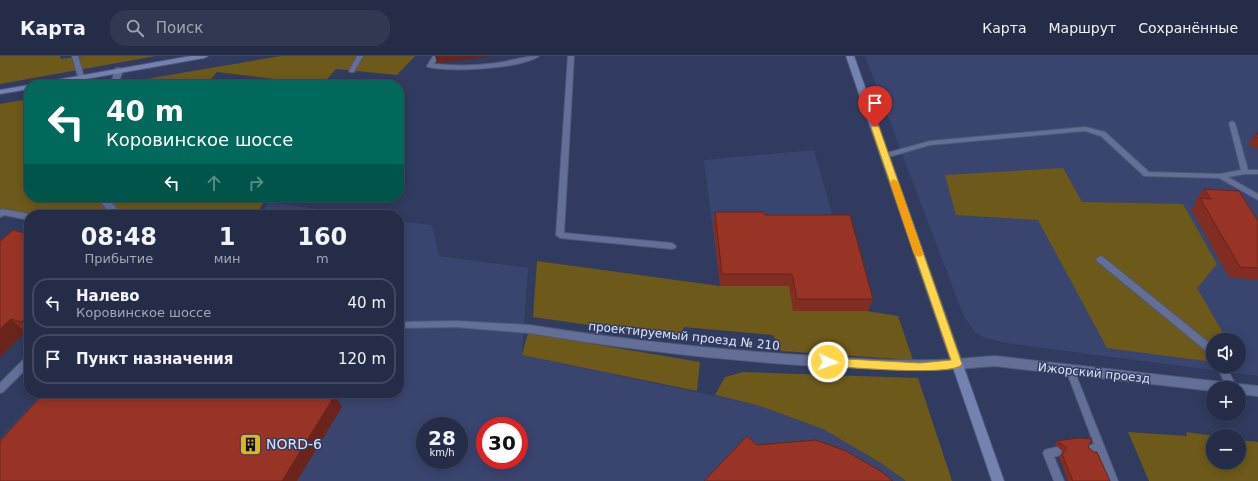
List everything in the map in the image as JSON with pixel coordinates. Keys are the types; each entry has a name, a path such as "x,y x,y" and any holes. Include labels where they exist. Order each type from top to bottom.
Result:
{"main road":[{"path":"65,80 204,56"},
{"path":"850,56 998,481"},
{"path":"0,92 24,88"}],"street":[{"path":"116,80 119,70"},
{"path":"106,202 113,210"},
{"name":"проектируемый проезд № 210","path":"529,330 602,342 735,357 920,367 957,364"},
{"name":"Ижорский проезд","path":"957,364 995,361 1206,385"},
{"path":"1246,390 1258,391"}],"lane":[{"path":"75,56 81,77"},
{"path":"352,70 360,56"},
{"path":"436,56 430,66 466,69 506,65 536,56"},
{"path":"571,56 560,235 672,246"},
{"path":"1232,123 1245,172"},
{"path":"885,156 930,143 1085,129 1103,134 1147,174 1220,176 1245,172 1258,172"},
{"path":"1220,176 1258,196"},
{"path":"0,214 2,212 24,215"},
{"path":"1100,259 1206,345"},
{"path":"404,325 456,324 529,330"},
{"path":"0,389 24,365"},
{"path":"1070,370 1095,448 1113,481"},
{"path":"1057,452 1048,453 1059,481"}],"shaded area":[{"path":"0,56 60,56 61,59 84,56 156,56 0,84"},
{"path":"281,56 415,56 397,75 336,69 326,80 282,80 217,72 210,80 140,80"},
{"path":"865,56 1258,56 1258,376 1235,373 1246,373 1246,333 1206,333 1206,369 1005,343 983,337 975,332 964,317"},
{"path":"24,100 24,202 264,202 259,210 24,210 24,214 0,214 0,104"},
{"path":"814,150 836,227 845,227 868,311 793,311 720,286 704,160"},
{"path":"1063,168 1082,202 1183,204 1217,264 1197,288 1223,333 1206,333 1206,361 1107,348 1038,220 956,215 945,175"},
{"path":"268,202 323,210 264,210"},
{"path":"404,222 432,225 439,256 528,268 522,355 757,405 823,429 881,463 906,481 0,481 0,439 37,398 404,398"},
{"path":"537,261 720,286 789,286 794,311 867,311 898,316 913,360 781,351 773,335 684,327 679,338 533,317"},
{"path":"528,333 700,362 697,391 522,355"},
{"path":"743,372 918,378 952,481 906,481 881,463 823,429 757,405 715,395 725,377"},
{"path":"1128,432 1187,436 1186,432 1206,435 1206,469 1246,469 1246,441 1258,442 1258,481 1149,481"}],"building":[{"path":"1204,189 1239,191 1258,221 1258,268 1240,267 1200,198 1211,199"},
{"path":"715,212 764,212 765,215 850,215 873,299 797,299 792,274 722,274"},
{"path":"13,230 24,233 24,319 21,322 11,319 0,329 0,241"},
{"path":"39,398 333,398 282,481 0,481 0,441"},
{"path":"747,436 757,445 816,440 846,451 882,472 893,481 704,481"},
{"path":"1078,438 1092,439 1088,447 1094,452 1097,452 1110,481 1073,481 1062,454 1067,448 1057,441"}],"slow traffic":[{"path":"894,182 919,254"}],"place":[{"name":"NORD-6","path":"250,444"}],"route":[{"path":"828,362 920,367 957,364 875,127"}]}
